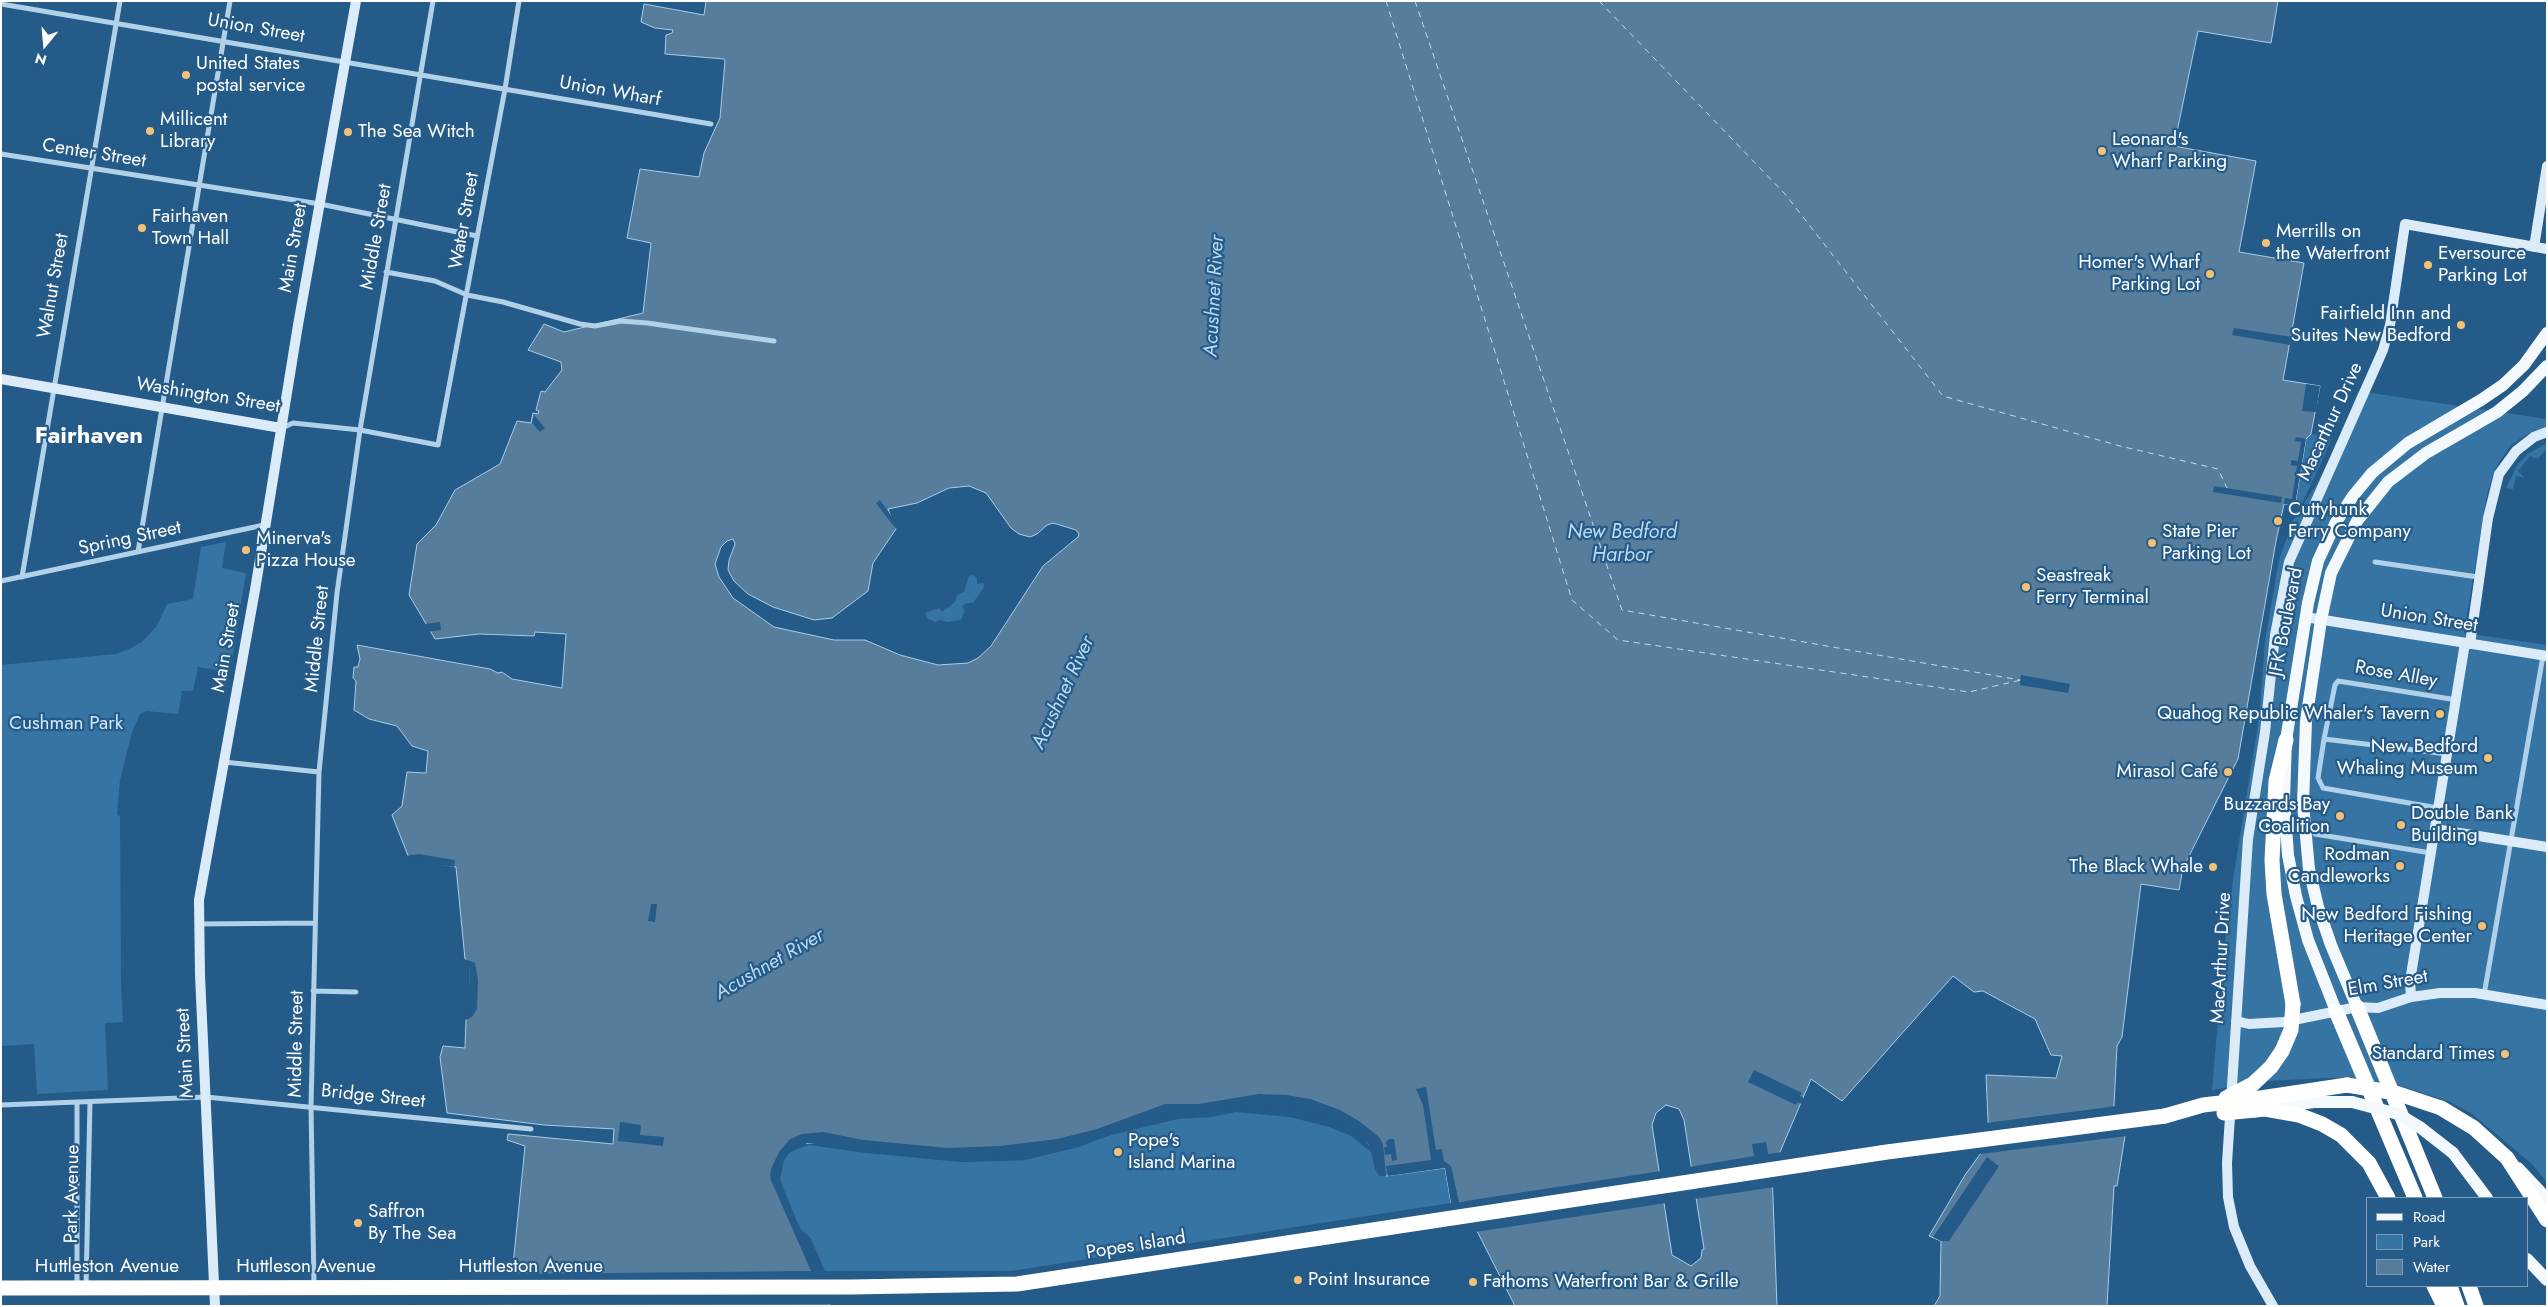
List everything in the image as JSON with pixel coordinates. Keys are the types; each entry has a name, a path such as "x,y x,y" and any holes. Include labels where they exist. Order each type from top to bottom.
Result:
{"highway":[{"path":"2257,1100 2271,1067 2282,1051 2291,1030 2293,1004 2274,894 2272,860 2273,808 2276,781 2286,740"},
{"path":"2357,1007 2435,1197"},
{"path":"2336,1011 2415,1197"},
{"path":"2166,1116 2203,1105 2257,1100 2347,1085 2396,1093 2441,1108 2474,1128 2507,1158 2547,1220"},
{"path":"2166,1116 2204,1116 2257,1100 2310,1119 2342,1135 2368,1163 2387,1197"},
{"name":"Popes Island","path":"664,1286 842,1287 1017,1284 1887,1152 2166,1116"},
{"name":"Huttleston Avenue","path":"397,1287 664,1286"},
{"name":"Huttleson Avenue","path":"214,1287 397,1287"},
{"name":"Huttleston Avenue","path":"1,1288 214,1287"},
{"path":"2434,1287 2444,1306"},
{"path":"2450,1287 2457,1306"},
{"path":"2470,1287 2476,1306"}],"main road":[{"name":"JFK Boulevard","path":"2336,1011 2308,940 2292,876 2284,799 2286,740 2305,617 2314,576 2323,548 2336,522 2362,484 2383,463 2408,443 2503,385 2524,364 2547,333"},
{"name":"JFK Boulevard","path":"2357,1007 2318,907 2309,869 2305,833 2302,763 2306,721 2321,620 2336,561 2357,521 2376,495 2414,461 2511,401 2547,366"},
{"path":"2257,1100 2352,1102 2398,1114 2426,1131 2453,1153 2486,1197"},
{"path":"2507,1158 2547,1199"},
{"path":"2528,1260 2547,1280"}],"street":[{"name":"Walnut Street","path":"22,577 120,1"},
{"path":"138,552 230,1"},
{"name":"Main Street","path":"215,1306 198,900 224,762 356,1"},
{"name":"Middle Street","path":"314,1286 311,1106 319,772 337,593 360,430 433,1"},
{"name":"Water Street","path":"438,445 505,89 518,1"},
{"name":"Union Street","path":"1,4 505,89"},
{"name":"Union Wharf","path":"505,89 711,124"},
{"name":"Center Street","path":"1,154 320,204 478,236"},
{"path":"2547,166 2534,247 2547,249"},
{"name":"Macarthur Drive","path":"2280,604 2294,547 2383,350 2390,325 2406,224 2534,247"},
{"path":"386,272 435,281 467,295 503,302 580,324 594,326 621,321 647,323 774,341"},
{"name":"Washington Street","path":"1,379 54,390 281,428 293,424 360,430 438,445"},
{"path":"2411,997 2410,981 2438,808 2493,494 2499,474 2516,451 2534,437 2547,432"},
{"name":"Spring Street","path":"1,581 264,525"},
{"path":"2375,562 2478,577"},
{"name":"MacArthur Drive","path":"2273,1306 2243,1251 2234,1227 2229,1203 2228,1156 2248,839 2265,732 2280,604"},
{"name":"Union Street","path":"2305,617 2545,655"},
{"path":"2484,995 2545,655"},
{"name":"Rose Alley","path":"2324,739 2334,687 2337,681 2340,680 2457,700"},
{"path":"2438,808 2323,788 2318,778 2324,739 2448,754"},
{"path":"224,762 319,772"},
{"path":"2435,829 2547,847"},
{"path":"2315,834 2431,853"},
{"path":"198,924 314,923"},
{"path":"313,991 356,992"},
{"name":"Elm Street","path":"2236,1021 2249,1024 2270,1024 2357,1007 2378,1008 2411,997 2456,992 2547,1005"},
{"name":"Bridge Street","path":"1,1106 206,1096 531,1128"},
{"path":"77,1102 82,1287"},
{"name":"Park Avenue","path":"82,1287 90,1102"}],"green space":[{"path":"2358,391 2547,419 2547,429 2527,434 2511,445 2496,467 2487,494 2464,633 2547,645 2547,1182 2532,1164 2471,1113 2450,1102 2398,1085 2352,1078 2326,1078 2268,1081 2212,1090 2224,950 2234,873 2259,719 2265,641 2279,560 2293,520 2316,485 2335,449"},
{"path":"2311,434 2326,437 2330,439 2330,443 2300,508 2295,505 2306,439"},
{"path":"2547,443 2547,448 2538,459 2530,456 2518,471 2525,478 2516,476 2513,489 2506,488 2518,464 2528,454"},
{"name":"Cushman Park","path":"226,542 222,568 246,573 230,672 198,667 193,691 182,691 178,714 146,711 140,714 132,732 120,780 117,815 120,816 123,1022 105,1023 108,1090 37,1094 34,1044 1,1046 1,665 116,654 142,642 157,626 167,604 193,599 201,547"},
{"path":"973,575 977,578 977,584 984,583 984,587 973,603 966,603 962,607 965,611 961,620 948,622 940,620 935,622 927,618 925,613 939,608 943,612 944,609 955,602 957,595 964,592 969,576"},
{"path":"1236,1112 1290,1117 1329,1127 1351,1136 1371,1152 1375,1169 1379,1176 1445,1167 1451,1203 1011,1271 825,1271 810,1237 800,1229 780,1180 784,1159 791,1151 809,1145 866,1153 961,1162 1025,1160 1079,1147 1107,1136 1178,1119 1212,1117"}],"water":[{"name":"New Bedford Harbor","path":"706,1 2278,1 2271,43 2198,31 2174,146 2256,161 2239,252 2304,263 2283,380 2320,386 2311,434 2306,439 2295,505 2284,504 2238,759 2183,868 2179,890 2141,884 2122,1037 2117,1046 2114,1106 2125,1136 2117,1186 2114,1186 2107,1306 1934,1306 1940,1296 1941,1241 1929,1236 1965,1175 1989,1142 1986,1075 2056,1078 2062,1056 2051,1055 2035,1019 1983,991 1974,992 1953,976 1842,1101 1811,1079 1772,1171 1777,1306 1515,1306 1477,1231 1474,1201 1451,1203 1445,1168 1386,1176 1381,1173 1376,1152 1350,1125 1310,1112 1266,1106 1173,1112 992,1157 837,1144 799,1143 781,1158 776,1176 830,1306 400,1306 509,1305 525,1146 507,1140 508,1134 613,1144 614,1129 544,1125 447,1113 440,1057 443,1046 465,1048 466,1020 471,1014 470,962 465,959 456,867 409,858 392,815 402,806 407,772 426,773 428,751 412,746 397,726 369,719 354,710 356,681 353,678 354,667 358,667 360,659 357,645 490,669 498,673 502,672 512,679 562,688 566,634 535,632 534,636 479,634 435,639 409,595 417,544 436,525 455,490 500,464 517,421 531,423 533,413 538,414 539,411 536,410 541,391 545,392 562,370 561,362 528,350 544,324 564,332 643,313 651,243 627,238 640,169 699,177 704,153 720,118 725,61 724,59 665,54 666,35 672,33 673,30 655,28 641,22 644,4 704,15","holes":["969,486 986,493 1011,528 1019,534 1030,537 1053,523 1076,530 1079,534 1078,537 1043,566 991,646 978,658 968,663 938,665 900,655 865,640 834,640 774,627 733,598 719,577 715,564 721,547 727,541 733,539 735,544 729,560 728,570 734,581 748,594 773,607 814,620 832,618 868,591 873,563 896,529 888,509 917,503 949,488","1666,1105 1679,1109 1684,1120 1704,1249 1702,1250 1701,1258 1691,1266 1672,1255 1652,1125 1656,1113"]}],"pier":[{"path":"2234,328 2292,337 2290,345 2232,335"},
{"path":"2306,384 2320,386 2316,412 2302,411"},
{"path":"534,415 545,428 540,432 532,423"},
{"path":"2296,437 2306,439 2295,505 2284,504 2285,498 2292,499 2297,466 2291,465 2291,460 2298,461 2301,442 2295,441"},
{"path":"2214,486 2282,497 2281,503 2213,492"},
{"path":"880,500 895,521 898,527 896,529 876,503"},
{"path":"440,622 441,630 426,632 425,624"},
{"path":"2021,675 2070,684 2068,693 2020,685"},
{"path":"419,854 455,860 454,867 408,860 405,856"},
{"path":"651,904 657,904 655,922 648,921"},
{"path":"465,959 475,963 478,980 477,1009 472,1017 466,1020 470,1005 470,980 469,965"},
{"path":"1754,1070 1802,1093 1800,1096 1806,1099 1804,1105 1797,1102 1796,1105 1748,1082"},
{"path":"1426,1087 1436,1150 1442,1149 1444,1161 1451,1166 1459,1202 1661,1171 1666,1203 1475,1232 1472,1203 1449,1204 1451,1203 1445,1168 1388,1176 1386,1166 1431,1160 1423,1105 1416,1089"},
{"path":"1259,1094 1287,1095 1310,1099 1340,1110 1359,1121 1379,1137 1383,1144 1386,1176 1381,1176 1375,1169 1373,1153 1369,1145 1348,1127 1297,1112 1266,1109 1173,1115 1099,1139 1035,1154 965,1162 807,1143 789,1153 780,1166 779,1175 786,1198 820,1270 831,1304 398,1305 400,1303 507,1303 510,1274 811,1271 770,1178 771,1169 779,1152 790,1139 802,1134 823,1132 863,1140 948,1148 1000,1146 1057,1139 1097,1129 1165,1104 1199,1104"},
{"path":"2117,1106 2127,1136 1980,1154 1980,1149 1987,1141 1986,1123"},
{"path":"620,1122 641,1125 640,1135 664,1137 663,1146 618,1141"},
{"path":"1389,1139 1394,1139 1397,1160 1392,1161 1391,1154 1385,1155 1384,1147 1387,1147 1386,1142"},
{"path":"1766,1142 1768,1154 1783,1152 1775,1171 1775,1187 1694,1199 1689,1167 1754,1156 1752,1144"},
{"path":"1987,1157 1999,1166 1949,1241 1941,1241 1933,1237"}],"ferry route":[{"path":"1386,1 1572,600 1618,640 1969,692 2021,680"},
{"path":"1415,1 1622,610 2020,680"},
{"path":"1599,1 1785,194 1943,396 2120,446 2218,469 2227,488"}],"place":[{"name":"United States postal service","path":"186,75"},
{"name":"Millicent Library","path":"150,131"},
{"name":"The Sea Witch","path":"348,132"},
{"name":"Leonard's Wharf Parking","path":"2102,151"},
{"name":"Fairhaven Town Hall","path":"142,228"},
{"name":"Merrills on the Waterfront","path":"2266,243"},
{"name":"Eversource Parking Lot","path":"2428,265"},
{"name":"Homer's Wharf Parking Lot","path":"2210,274"},
{"name":"Fairfield Inn and Suites New Bedford","path":"2461,325"},
{"name":"Cuttyhunk Ferry Company","path":"2278,521"},
{"name":"State Pier Parking Lot","path":"2152,543"},
{"name":"Minerva's Pizza House","path":"246,550"},
{"name":"Seastreak Ferry Terminal","path":"2026,587"},
{"name":"Quahog Republic Whaler's Tavern","path":"2440,714"},
{"name":"New Bedford Whaling Museum","path":"2488,758"},
{"name":"Mirasol Café","path":"2228,772"},
{"name":"Buzzards Bay Coalition","path":"2340,816"},
{"name":"Double Bank Building","path":"2401,825"},
{"name":"Rodman Candleworks","path":"2400,866"},
{"name":"The Black Whale","path":"2213,867"},
{"name":"New Bedford Fishing Heritage Center","path":"2482,926"},
{"name":"Standard Times","path":"2505,1054"},
{"name":"Pope's Island Marina","path":"1118,1152"},
{"name":"Saffron By The Sea","path":"358,1223"},
{"name":"Point Insurance","path":"1298,1280"},
{"name":"Fathoms Waterfront Bar & Grille","path":"1473,1282"}],"district":[{"name":"Fairhaven","path":"89,437"}],"water label":[{"name":"Acushnet River","path":"1215,296"},
{"name":"Acushnet River","path":"1064,693"},
{"name":"Acushnet River","path":"770,965"}]}
